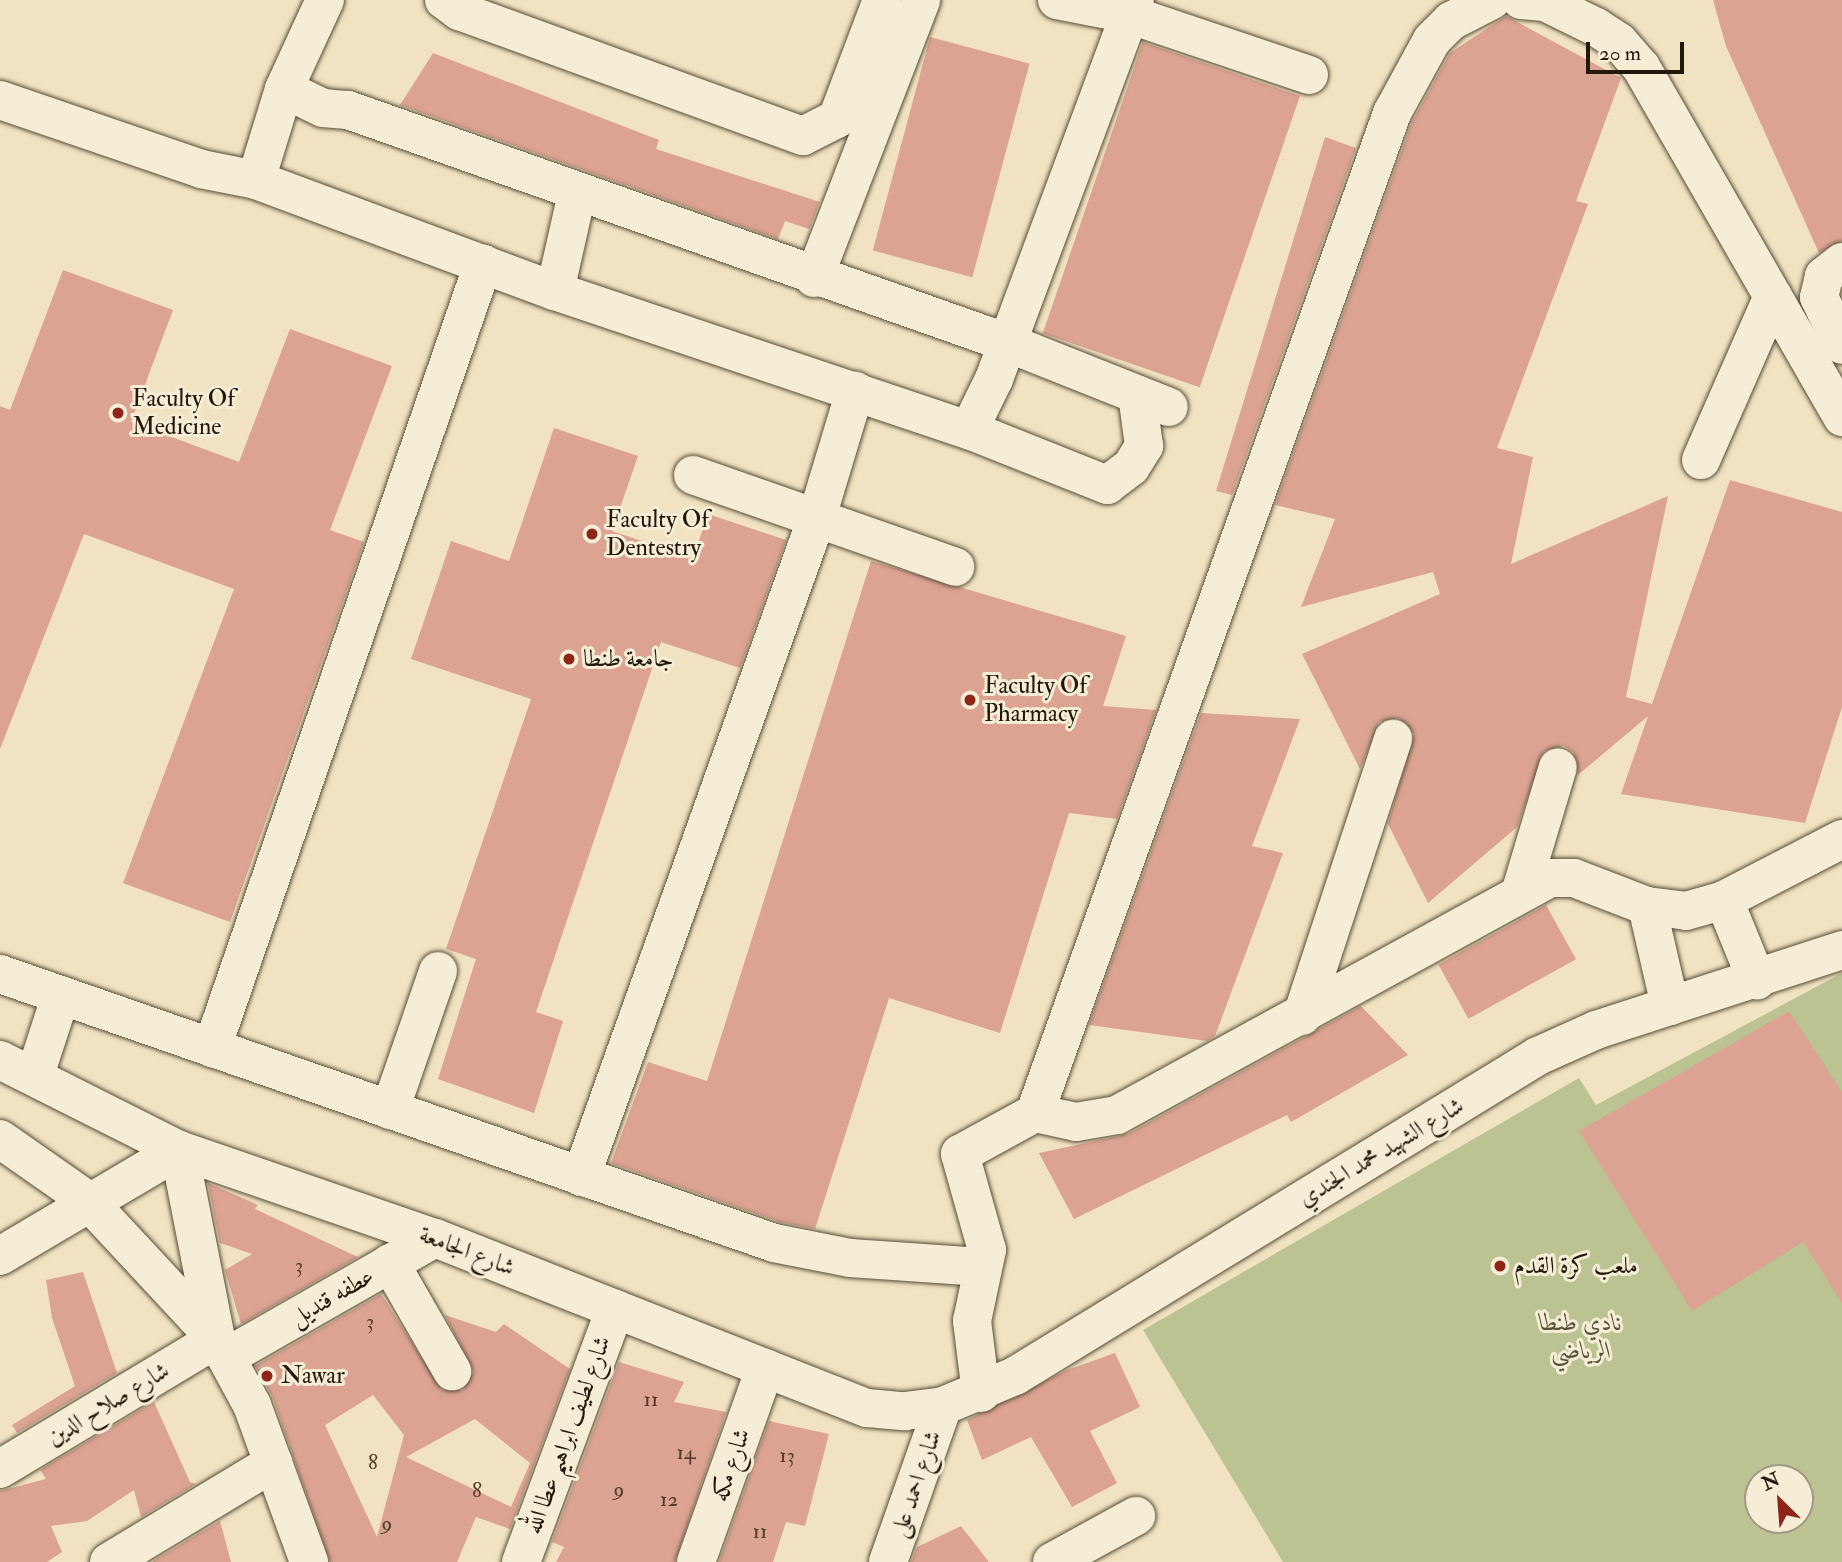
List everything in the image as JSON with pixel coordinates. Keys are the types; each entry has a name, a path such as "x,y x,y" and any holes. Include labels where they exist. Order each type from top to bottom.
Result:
{"street":[{"path":"256,180 284,89 325,0"},
{"path":"444,0 459,11 803,136 837,119 881,0"},
{"path":"814,278 921,0"},
{"path":"1035,1113 1392,113 1432,40 1442,10 1492,0"},
{"path":"1521,0 1545,2 1596,27 1619,42 1641,67 1842,417"},
{"path":"1069,2 1131,7 1308,75"},
{"path":"969,430 1008,342 1131,7"},
{"path":"0,100 201,169 256,180 555,291 969,430 1107,485 1131,467 1144,446 1153,400 1008,342 814,278 348,110 323,108 284,89"},
{"path":"555,291 577,193"},
{"path":"1842,262 1824,276 1819,297 1842,345"},
{"path":"212,1048 483,264"},
{"path":"1701,460 1773,296"},
{"path":"581,1177 817,517 855,391"},
{"path":"693,475 955,567"},
{"path":"1302,1016 1393,739"},
{"path":"1521,890 1558,767"},
{"path":"981,1393 972,1321 986,1250 960,1154 1035,1113 1076,1122 1117,1115 1302,1016 1521,890 1549,878 1574,878 1647,906 1686,911 1724,900 1842,839"},
{"path":"1724,900 1756,981"},
{"path":"1647,906 1670,1006"},
{"name":"شارع الشهيد محمد الجندي","path":"943,1406 981,1393 1538,1056 1670,1006 1756,981 1842,950"},
{"path":"390,1110 438,971"},
{"path":"1,976 581,1177 812,1252 982,1267"},
{"path":"35,1075 61,995"},
{"name":"شارع الجامعة","path":"0,1060 35,1075 179,1150 435,1238 867,1408 943,1406"},
{"path":"0,1139 87,1200 222,1348"},
{"path":"0,1256 87,1200 179,1150 222,1348 273,1463 309,1562"},
{"name":"عطفه قنديل","path":"222,1348 435,1238"},
{"path":"390,1263 452,1371"},
{"name":"شارع لطيف ابراهيم عطا الله","path":"521,1562 615,1309"},
{"name":"شارع صلاح الدين","path":"0,1469 222,1348"},
{"name":"شارع مكه","path":"696,1562 765,1368"},
{"name":"شارع احمد على","path":"888,1562 943,1406"},
{"path":"109,1562 273,1463"},
{"path":"1052,1562 1136,1516"}],"green space":[{"name":"نادي طنطا الرياضي","path":"1842,973 1842,1562 1283,1562 1143,1330 1579,1078 1596,1105"}],"building":[{"path":"1713,0 1842,0 1842,241 1819,253 1726,46"},
{"path":"1506,16 1621,78 1576,201 1588,204 1497,448 1533,457 1511,564 1668,496 1626,697 1652,704 1730,480 1842,512 1842,707 1805,823 1621,794 1648,716 1578,775 1573,752 1564,746 1544,751 1517,827 1428,903 1388,824 1414,734 1399,718 1379,722 1360,769 1302,654 1440,594 1433,572 1301,607 1335,519 1275,505 1412,122 1450,53"},
{"path":"930,37 1029,64 972,277 873,250"},
{"path":"1143,42 1300,96 1200,387 1043,333"},
{"path":"433,53 659,140 656,149 820,202 809,229 785,221 778,239 400,105"},
{"path":"1325,137 1356,148 1232,495 1216,491"},
{"path":"63,270 173,310 131,422 239,462 290,329 392,366 330,530 364,542 230,922 123,883 234,589 84,534 0,749 0,406 10,410"},
{"path":"554,428 638,456 612,531 693,558 708,514 786,540 740,668 661,642 536,1012 563,1021 534,1113 438,1079 476,959 446,949 531,699 411,659 451,541 509,561"},
{"path":"871,561 1126,636 1103,706 1156,710 1117,819 1069,813 1000,1033 889,998 815,1229 780,1222 611,1163 648,1062 707,1081"},
{"path":"1201,713 1300,719 1252,846 1283,853 1215,1036 1207,1041 1089,1025"},
{"path":"1546,905 1576,959 1468,1019 1438,965"},
{"path":"1361,1006 1408,1055 1291,1122 1287,1115 1074,1219 1039,1153 1128,1134"},
{"path":"1789,1011 1842,1092 1842,1303 1803,1242 1692,1311 1579,1131"},
{"path":"208,1183 258,1205 255,1209 358,1257 241,1324 225,1270 252,1254 220,1243"},
{"path":"83,1272 117,1373 17,1433 12,1425 75,1386 52,1318 46,1280"},
{"path":"381,1294 442,1390 462,1390 474,1372 445,1315 496,1332 504,1324 570,1369 510,1529 476,1517 457,1562 330,1562 273,1398 255,1366","holes":["373,1395 404,1435 377,1537 325,1425","475,1419 530,1463 511,1507 406,1457"]},
{"path":"1115,1353 1140,1407 1090,1431 1117,1483 1072,1507 1031,1437 982,1460 967,1420 1067,1370"},
{"path":"619,1362 684,1382 674,1402 726,1412 675,1562 556,1562 564,1547 552,1542"},
{"path":"154,1402 190,1482 196,1484 141,1517 134,1490 87,1521 51,1526 62,1552 47,1562 0,1562 0,1491 46,1479 40,1470"},
{"path":"769,1421 829,1434 805,1526 786,1522 773,1562 719,1562"},
{"path":"220,1521 231,1562 153,1562 153,1561"},
{"path":"961,1526 989,1562 911,1562 917,1547"}],"place":[{"name":"Faculty Of Medicine","path":"118,413"},
{"name":"Faculty Of Dentestry","path":"592,534"},
{"name":"جامعة طنطا","path":"569,659"},
{"name":"Faculty Of Pharmacy","path":"970,700"},
{"name":"ملعب كرة القدم","path":"1500,1266"},
{"name":"Nawar","path":"267,1376"}]}
